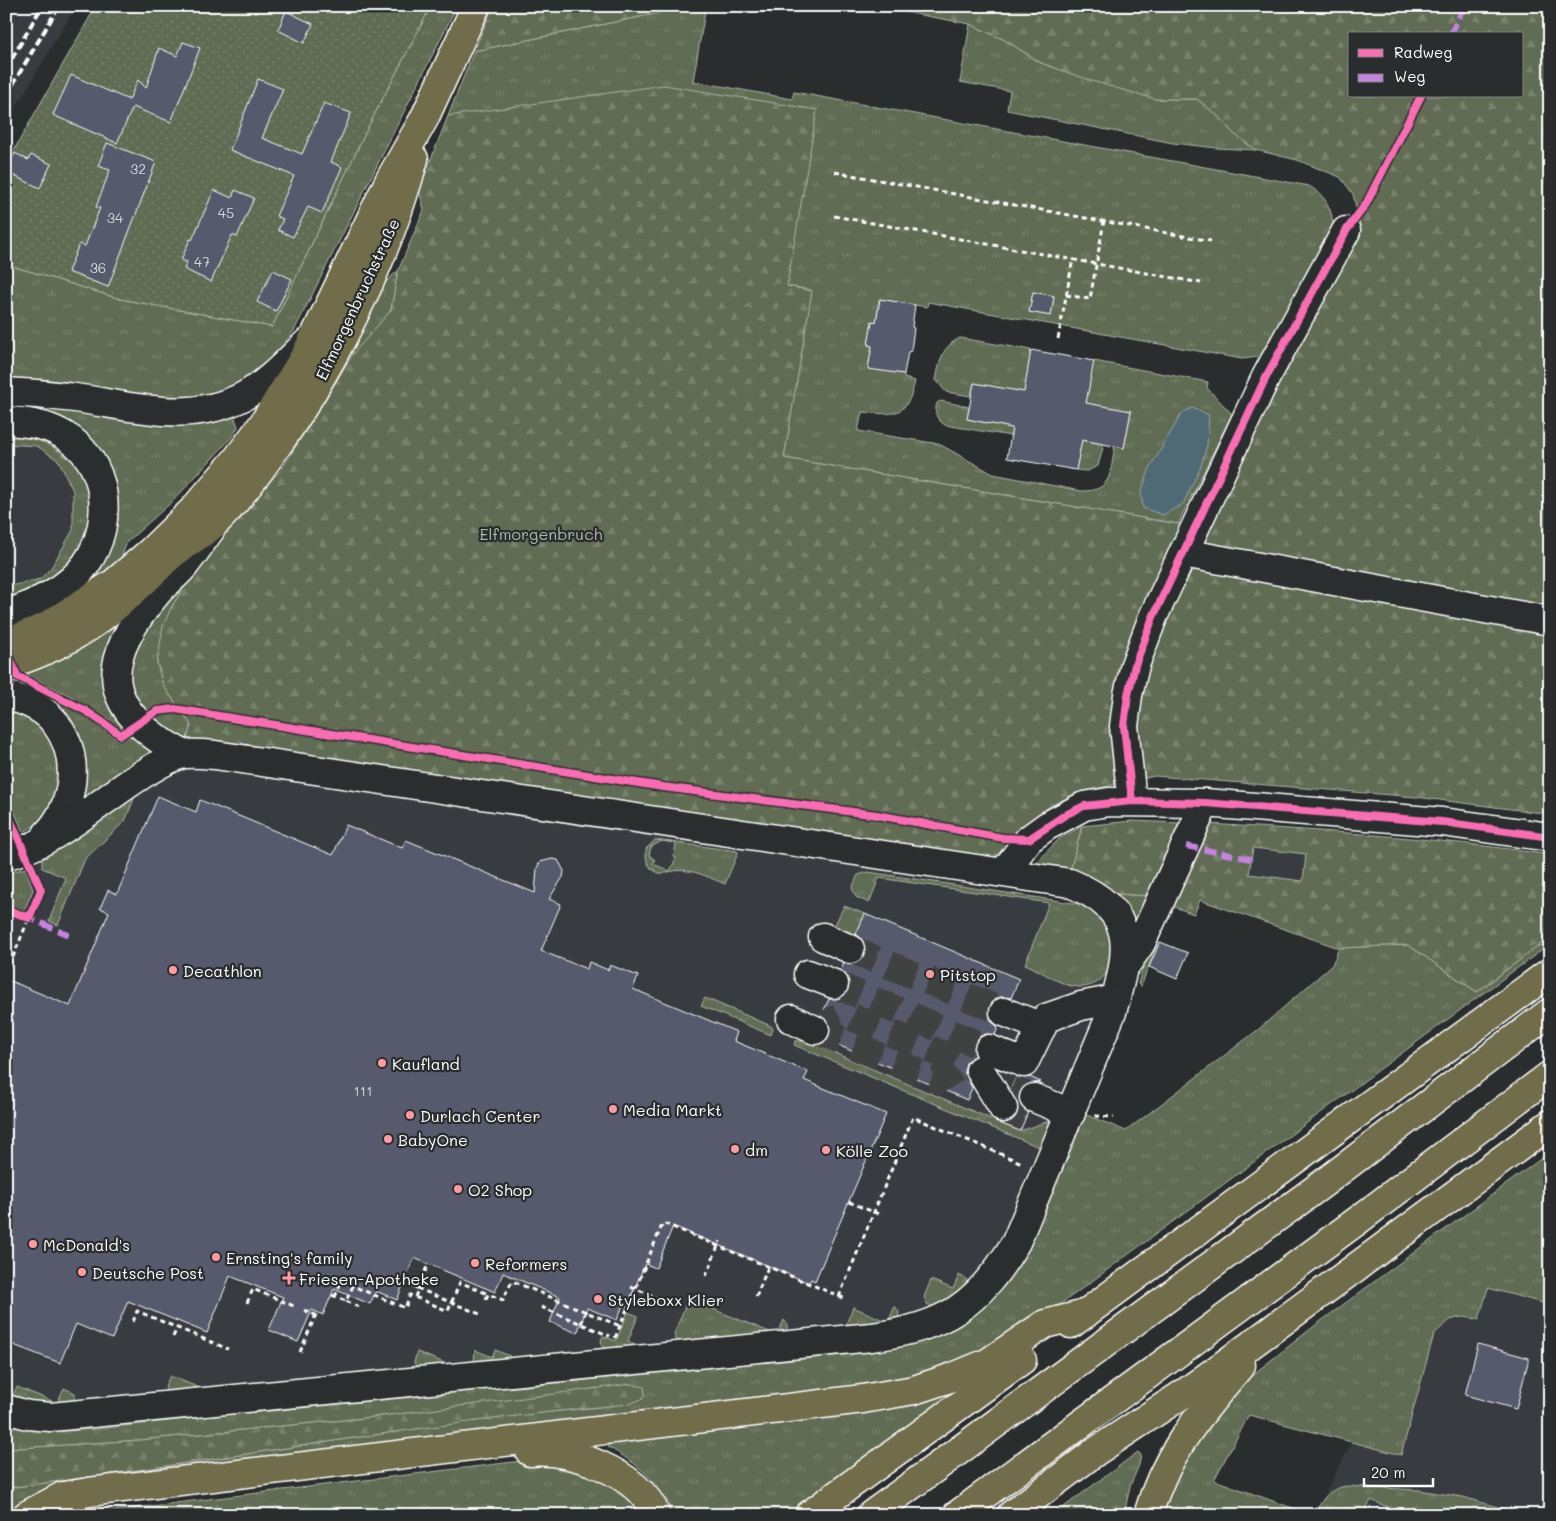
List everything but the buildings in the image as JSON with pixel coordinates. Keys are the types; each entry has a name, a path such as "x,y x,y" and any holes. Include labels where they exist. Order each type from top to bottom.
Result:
{"main road":[{"name":"Elfmorgenbruchstraße","path":"6,643 45,627 114,583 150,552 186,516 236,460 263,424 282,397 315,336 389,181 424,119 476,6"},
{"name":"Elfmorgenbruchstraße","path":"6,665 41,654 77,636 134,593 170,556 216,522 250,483 286,434 336,352 404,194 424,119"},
{"path":"809,1515 1550,972"},
{"path":"871,1515 1321,1185 1550,1012"},
{"path":"957,1515 1361,1218 1550,1075"},
{"path":"1011,1515 1095,1452 1186,1392 1550,1124"},
{"path":"27,1515 63,1496 88,1492 535,1440 863,1399 914,1390 987,1363 1046,1324 1085,1314"},
{"path":"1148,1515 1155,1492 1171,1458 1200,1413 1267,1333"},
{"path":"68,1515 106,1503 534,1452 564,1454 592,1462 612,1471 644,1495 656,1515"}],"lane":[{"path":"1132,801 1124,726 1128,695 1135,665 1153,616 1266,377 1346,230"},
{"path":"6,392 75,398 145,410 182,413 211,409 243,397 260,386 315,336"},
{"path":"6,421 44,426 62,434 76,444 91,461 100,480 105,507 105,521 100,537 86,564 69,582 53,594 6,615"},
{"path":"183,754 149,734 123,706 117,688 118,655 141,613 158,591 183,567 216,522"},
{"path":"1183,553 1550,621"},
{"path":"6,695 30,704 44,712 56,722 66,741 72,774 67,805 55,826 37,844"},
{"path":"6,855 37,844 88,814 151,769 183,754 215,755 1070,883 1102,900 1118,918 1125,938 1125,966 1116,999 1074,1113 1049,1162 1024,1226 997,1274 966,1305 948,1316 913,1330 841,1340 51,1417 28,1415 6,1409"},
{"path":"1004,872 1029,839 1065,815 1084,806 1132,801 1205,803 1442,822 1550,837"},
{"path":"1125,966 1140,943 1205,803"},
{"path":"823,937 850,948"},
{"path":"808,974 834,984"},
{"path":"1074,1113 1018,1103 985,1060 1024,1063 1046,1018 1081,1006 1116,999"},
{"path":"1004,1012 1042,1028"},
{"path":"791,1019 815,1030"}],"path":[{"path":"835,172 1211,241"},
{"path":"834,216 1201,283"},
{"path":"1066,295 1090,299 1104,221"},
{"path":"1058,339 1072,260"},
{"path":"6,974 25,917"},
{"path":"1074,1113 1114,1117"},
{"path":"839,1297 914,1117 1024,1163 1049,1162"},
{"path":"849,1202 881,1215"},
{"path":"540,1307 615,1338 663,1223 846,1299"},
{"path":"706,1276 720,1241"},
{"path":"759,1263 761,1258"},
{"path":"414,1297 428,1264"},
{"path":"778,1272 780,1266"},
{"path":"756,1297 768,1267"},
{"path":"343,1277 333,1296 361,1308"},
{"path":"346,1301 352,1286 405,1308 410,1295 448,1311 450,1302 460,1282 503,1300 512,1281 586,1310 620,1326"},
{"path":"404,1283 480,1314"},
{"path":"631,1287 671,1303"},
{"path":"247,1303 253,1288 296,1307"},
{"path":"486,1299 488,1294"},
{"path":"300,1352 316,1313 304,1310"},
{"path":"580,1324 586,1310"},
{"path":"133,1322 137,1311 228,1349"},
{"path":"173,1337 177,1328"}],"shaded area":[{"path":"6,6 76,6 6,124"},
{"path":"6,444 37,446 59,461 73,491 73,530 51,568 40,579 6,587"},
{"path":"198,764 595,821 1052,899 1079,904 1089,909 1106,927 1112,947 1106,997 1004,1250 973,1287 910,1320 54,1408 6,1406 6,873 26,868 42,860 142,788 184,767"},
{"path":"1253,848 1307,854 1303,882 1249,874"},
{"path":"1550,1194 1550,1515 1314,1515 1352,1442 1249,1415"}],"green space":[{"path":"96,6 431,6 370,123 272,327 120,299 6,264 6,164"},
{"path":"431,6 457,6 294,331 257,372 229,389 204,396 177,399 119,397 6,382 6,264 120,299 272,327 370,123"},
{"path":"493,6 693,6 474,51"},
{"path":"693,6 706,6 693,81 792,99 794,92 1309,186 1327,203 1333,226 1266,354 1259,357 1242,359 928,302 927,307 879,299 876,322 872,321 868,345 872,346 868,368 904,374 904,378 915,381 908,402 903,408 898,412 883,414 862,412 858,431 939,444 993,474 1081,491 1099,488 1105,484 1110,471 1115,446 1124,448 1131,412 1074,401 1094,361 1208,382 1207,388 1232,414 1178,524 784,458 811,290 787,286 448,116 474,51","holes":["1033,292 1054,296 1051,316 1029,312"]},
{"name":"Elfmorgenbruch","path":"872,6 1550,6 1550,814 1416,797 1155,776 1080,792 1056,803 1037,815 1004,853 989,859 187,739 191,725 163,685 157,663 163,626 171,608 213,541 281,470 353,354 391,310 398,271 424,210 419,190 448,116 664,85 817,110 787,286 812,291 784,458 1178,524 1212,520 1284,373 1353,243 1360,225 1353,194 1340,177 1297,160 1256,150 1233,133 1218,116 1197,99 1155,99 1095,82 1041,63 1005,40 970,24"},
{"path":"970,24 1005,40 1041,63 1155,99 1197,99 1218,116 1233,133 1256,150 1173,143 1007,110 1010,91 960,82"},
{"path":"398,271 391,310 325,398 351,350 375,297"},
{"path":"960,338 1031,350 1026,380 1033,394 974,383 971,396 946,392 936,380 942,355 949,346"},
{"path":"941,401 969,407 967,419 1012,428 1011,436 945,425 940,421 936,413 937,403"},
{"path":"6,404 230,415 235,418 238,427 232,437 174,500 127,542 117,569 61,599 110,478 6,411"},
{"path":"6,433 41,439 80,466 94,506 92,531 65,575 6,609 6,587 40,579 51,568 73,530 73,491 59,461 37,446 6,444"},
{"path":"1082,440 1104,444 1098,466 1087,471 1076,470"},
{"path":"213,541 171,608 157,663 163,685 191,725 187,739 157,727 130,688 131,648"},
{"path":"117,621 120,625 105,690 110,710 123,728 117,728 70,696 21,672"},
{"path":"18,682 81,712 115,738 120,740 130,736 155,752 80,804 84,784 16,688"},
{"path":"6,708 26,716 42,729 52,746 58,765 58,785 53,803 41,819 23,832 6,792"},
{"path":"131,796 134,799 125,821 85,859 58,925 49,921 66,878 42,868 42,860"},
{"path":"1132,821 1179,823 1149,896 1117,894 1099,881 1070,872 1082,826"},
{"path":"1208,824 1422,839 1550,855 1550,937 1477,992 1408,945 1339,948 1200,900 1194,914 1172,906","holes":["1253,848 1306,854 1303,881 1249,874"]},
{"path":"1082,826 1070,872 1034,865 1060,838"},
{"path":"655,840 737,851 738,853 725,884 694,872 671,871 662,874 649,865 646,858 646,849","holes":["662,841 676,843 674,857 676,858 670,871 653,864 655,860 649,855 651,847"]},
{"path":"26,868 33,890 23,913 6,906 6,873"},
{"path":"868,872 1079,904 1096,914 1105,925 1111,947 1108,969 1102,978 1094,984 1075,987 1060,982 1025,964 1049,903 879,878 869,903 856,897 852,888 858,875"},
{"path":"1117,894 1149,896 1139,919 1135,919"},
{"path":"844,906 865,914 852,944 833,929"},
{"path":"1172,906 1141,986 1138,984 1140,976 1161,919"},
{"path":"1550,937 1550,944 1046,1315 990,1349 920,1377 32,1501 11,1515 6,1515 6,1488 94,1477 479,1419 600,1407 597,1388 572,1393 375,1417 140,1440 6,1449 6,1420 49,1432 96,1429 468,1388 946,1330 1082,1113 1126,1131 1259,1029 1332,965 1339,948 1408,945 1477,992"},
{"path":"705,998 771,1026 773,1029 771,1035 701,1006"},
{"path":"795,1041 806,1041 1020,1131 1058,1118 1046,1150 794,1045"},
{"path":"1550,1152 1550,1305 1488,1288 1479,1319 1461,1317 1450,1320 1434,1334 1401,1455 1249,1415 1214,1480 1312,1515 1160,1515 1171,1480 1215,1413 1251,1376 1317,1324"},
{"path":"959,1275 966,1279 968,1286 935,1308 927,1304 924,1297 931,1280 953,1289"},
{"path":"688,1299 777,1335 784,1320 787,1324 787,1330 779,1336 683,1344 677,1341 674,1334"},
{"path":"895,1306 899,1312 898,1321 845,1327 853,1307 888,1322"},
{"path":"628,1312 638,1316 628,1341 639,1346 603,1350 601,1340 603,1336 616,1341"},
{"path":"475,1350 492,1357 495,1350 510,1356 504,1362 474,1363"},
{"path":"417,1352 447,1364 445,1367 417,1369 414,1362"},
{"path":"170,1376 200,1388 197,1393 167,1393 165,1386"},
{"path":"631,1384 644,1387 645,1396 629,1404 473,1421 6,1488 6,1449 140,1440 375,1417"},
{"path":"17,1387 57,1403 64,1388 75,1393 75,1401 54,1408 6,1396 6,1394 12,1397"},
{"path":"951,1392 950,1399 792,1515 674,1515 663,1493 647,1475 608,1447 608,1442 915,1402"},
{"path":"1138,1452 1141,1455 1139,1465 1130,1486 1124,1515 1053,1515"},
{"path":"530,1460 569,1466 616,1486 644,1515 94,1515 110,1511"},
{"path":"1340,1487 1418,1490 1463,1497 1525,1515 1406,1515 1371,1500 1364,1514 1350,1508 1345,1508 1341,1515 1326,1509 1323,1515 1314,1515 1326,1496"}],"water":[{"path":"1192,408 1209,415 1207,445 1201,466 1183,504 1163,515 1143,508 1141,493 1150,468 1182,413"}],"tunnel":[{"path":"850,949 1004,1012"},
{"path":"834,984 989,1049"},
{"path":"815,1030 845,1014 980,1070"},
{"path":"815,1030 938,1080 963,1063"},
{"path":"1011,1088 1034,1098"},
{"path":"1003,1108 1025,1117"}],"railway":[{"path":"6,69 42,6"},
{"path":"6,96 59,6"}],"marked path":[{"path":"1452,32 1464,6"},
{"path":"6,693 17,676"},
{"path":"1186,846 1251,859"},
{"path":"31,914 29,918 71,936"}],"cycle path":[{"path":"1132,801 1124,726 1128,695 1135,665 1153,617 1266,377 1346,231 1366,204 1420,98"},
{"path":"6,648 17,676 86,711 121,735 157,711 175,709 663,787 877,815 1003,838 1029,839 1065,815 1084,806 1132,801 1205,803 1442,822 1550,837"},
{"path":"6,810 41,890 29,918 6,909"}],"place":[{"name":"Decathlon","path":"173,970"},
{"name":"Pitstop","path":"930,974"},
{"name":"Kaufland","path":"382,1063"},
{"name":"Media Markt","path":"613,1109"},
{"name":"Durlach Center","path":"410,1115"},
{"name":"BabyOne","path":"388,1139"},
{"name":"dm","path":"735,1149"},
{"name":"Kölle Zoo","path":"826,1150"},
{"name":"O2 Shop","path":"458,1189"},
{"name":"McDonald's","path":"33,1244"},
{"name":"Ernsting's family","path":"216,1257"},
{"name":"Reformers","path":"475,1263"},
{"name":"Deutsche Post","path":"82,1272"},
{"name":"Friesen-Apotheke","path":"289,1278"},
{"name":"Styleboxx Klier","path":"598,1299"}]}
